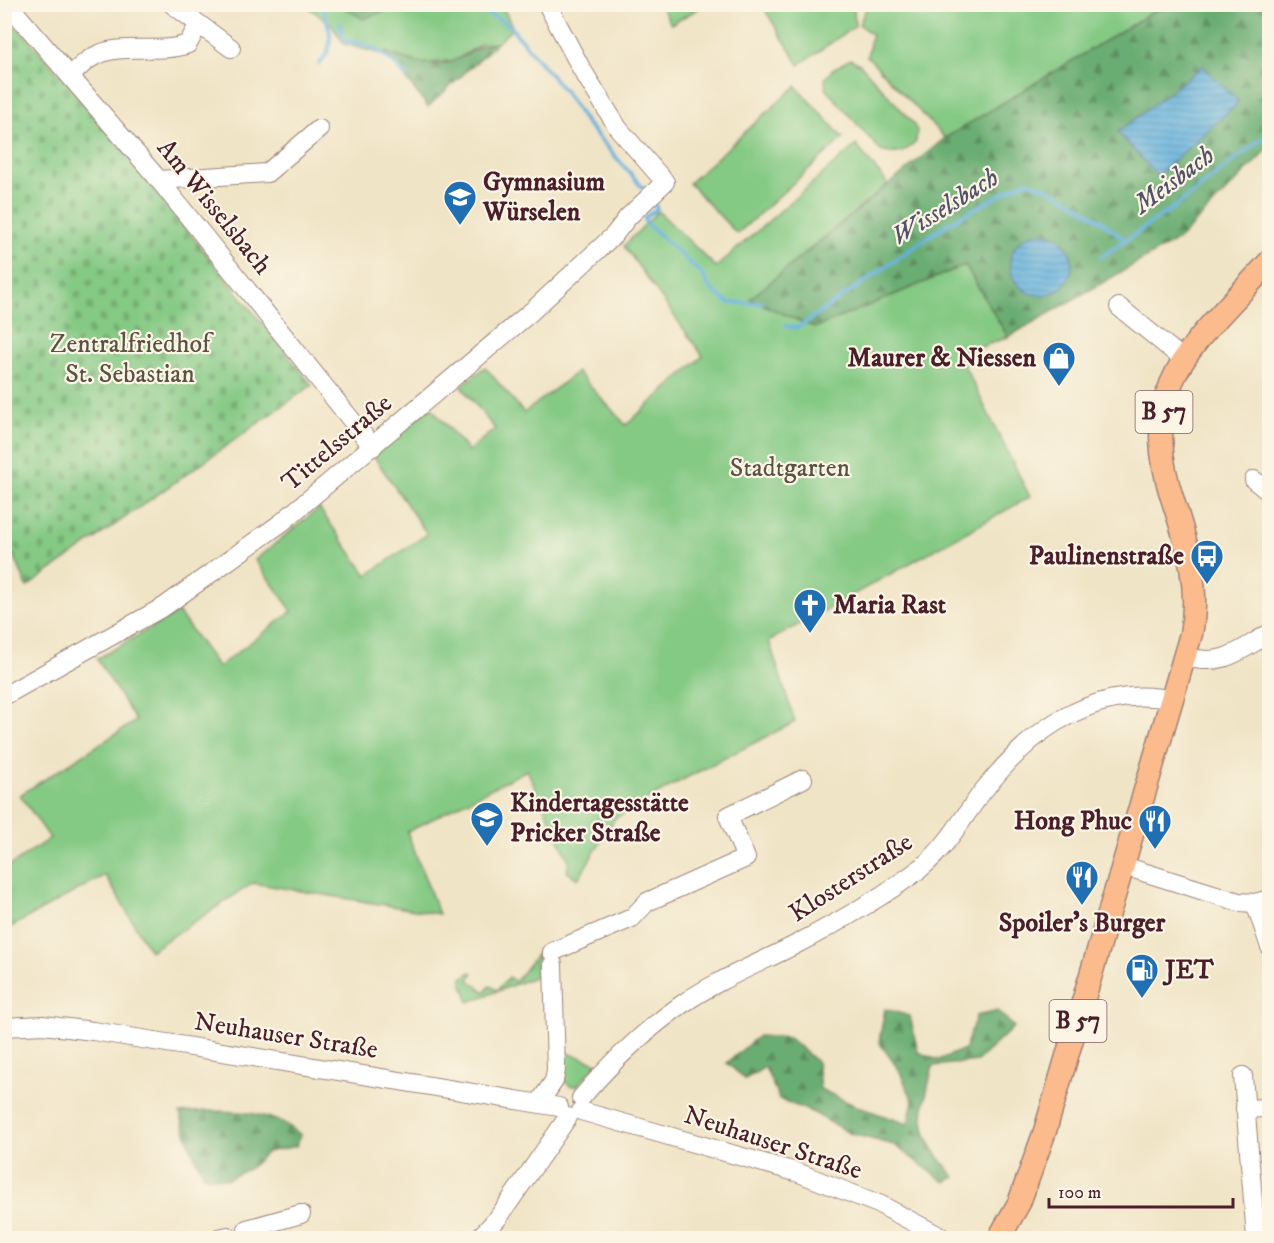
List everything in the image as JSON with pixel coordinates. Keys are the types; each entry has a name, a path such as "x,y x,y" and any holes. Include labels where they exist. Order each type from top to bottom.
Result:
{"main road":[{"name":"B 57","path":"999,1239 1019,1203 1042,1142 1186,657 1193,625 1194,590 1189,549 1161,456 1161,437 1170,383 1183,359 1269,261"}],"street":[{"name":"Am Wisselsbach","path":"8,4 159,180 373,447"},
{"path":"172,4 231,48"},
{"name":"Tittelsstraße","path":"4,696 165,606 238,556 373,447 574,273 665,182 618,128 581,68 547,4"},
{"path":"71,75 93,57 110,50 176,48 188,44 198,24"},
{"path":"159,180 267,173 320,129"},
{"path":"1119,307 1183,359"},
{"path":"1254,480 1269,493"},
{"path":"1186,657 1203,661 1220,660 1269,633"},
{"name":"Klosterstraße","path":"479,1239 498,1218 568,1102 681,1005 863,906 921,867 942,848 983,791 1037,734 1058,721 1129,695 1146,695 1173,700"},
{"path":"568,1102 552,958 632,918 647,902 746,858 728,816 803,779"},
{"path":"1124,866 1239,902 1262,901 1269,947"},
{"name":"Neuhauser Straße","path":"4,1027 43,1025 97,1032 539,1102 568,1102 799,1173 881,1205 943,1239"},
{"path":"1243,1076 1256,1239"},
{"path":"1245,1110 1265,1108"},
{"path":"247,1230 301,1214"}],"green space":[{"path":"305,5 340,5 363,18 385,11 386,5 502,5 513,28 497,43 481,44 456,60 420,64 344,44 331,24"},
{"path":"340,5 386,5 385,11 363,19"},
{"path":"660,5 705,5 671,24"},
{"path":"762,5 854,5 855,26 799,65"},
{"path":"868,5 1164,5 945,138 867,56 872,35 859,24"},
{"path":"1164,5 1269,5 1269,148 1179,239 1008,337 965,265 815,328 750,299 945,138"},
{"name":"Zentralfriedhof St. Sebastian","path":"5,13 78,95 312,385 27,587 14,555 5,561"},
{"path":"497,43 428,107 385,52 412,61 440,64 458,59 486,45"},
{"path":"850,59 860,64 912,122 917,131 916,142 907,149 896,153 881,151 826,89 825,79 833,69"},
{"path":"796,86 843,138 737,234 689,183"},
{"name":"Stadtgarten","path":"856,145 888,184 750,299 815,328 965,265 1008,337 959,355 1030,497 769,641 795,722 680,781 615,818 578,879 567,872 569,861 527,770 407,832 439,914 253,883 150,951 105,875 5,930 4,867 7,868 50,838 20,795 136,721 97,659 178,612 218,667 292,611 255,560 319,508 367,575 427,534 372,454 431,407 468,451 495,429 461,386 485,367 524,413 577,372 626,425 703,356 624,246 658,211 716,267"},
{"path":"537,954 539,955 536,965 537,976 469,1002 461,979 470,972 473,973 469,980 485,992 490,986 497,990 509,977 515,982"},
{"path":"885,1009 910,1016 918,1052 938,1060 965,1049 976,1016 998,1011 1014,1027 977,1061 933,1066 923,1114 924,1126 933,1148 955,1177 945,1182 894,1145 849,1133 814,1113 779,1099 765,1067 745,1079 727,1063 758,1036 789,1038 817,1062 820,1089 858,1107 908,1124 913,1101 899,1070 879,1042"},
{"path":"564,1052 598,1063 577,1086 570,1086 564,1081"},
{"path":"207,1111 257,1114 269,1117 291,1127 301,1135 296,1146 267,1152 250,1168 228,1179 204,1176 190,1146 180,1113"}],"water":[{"path":"1203,66 1239,102 1157,176 1118,132"},
{"path":"1035,233 1047,233 1063,242 1070,252 1072,264 1070,276 1063,286 1047,295 1035,295 1024,290 1015,281 1010,270 1010,258 1015,247 1024,238"}],"waterway":[{"path":"319,64 325,57 330,43 327,19 320,4"},
{"name":"Wisselsbach","path":"469,4 508,24 565,92 586,123 643,188"},
{"path":"340,24 344,40 379,52 407,77"},
{"name":"Meisbach","path":"1101,257 1180,203 1270,132"},
{"name":"Wisselsbach","path":"786,326 796,328 802,325 947,224 1025,181 1064,197 1103,222 1125,240"},
{"name":"Wisselsbach","path":"655,204 657,209 645,217 645,222 701,273 710,288 729,303 762,303"}],"place":[{"name":"Gymnasium Würselen","path":"460,226"},
{"name":"Maurer & Niessen","path":"1059,387"},
{"name":"Paulinenstraße","path":"1207,585"},
{"name":"Maria Rast","path":"810,634"},
{"name":"Kindertagesstätte Pricker Straße","path":"487,847"},
{"name":"Hong Phuc","path":"1155,850"},
{"name":"Spoiler's Burger","path":"1082,906"},
{"name":"JET","path":"1142,999"}]}
